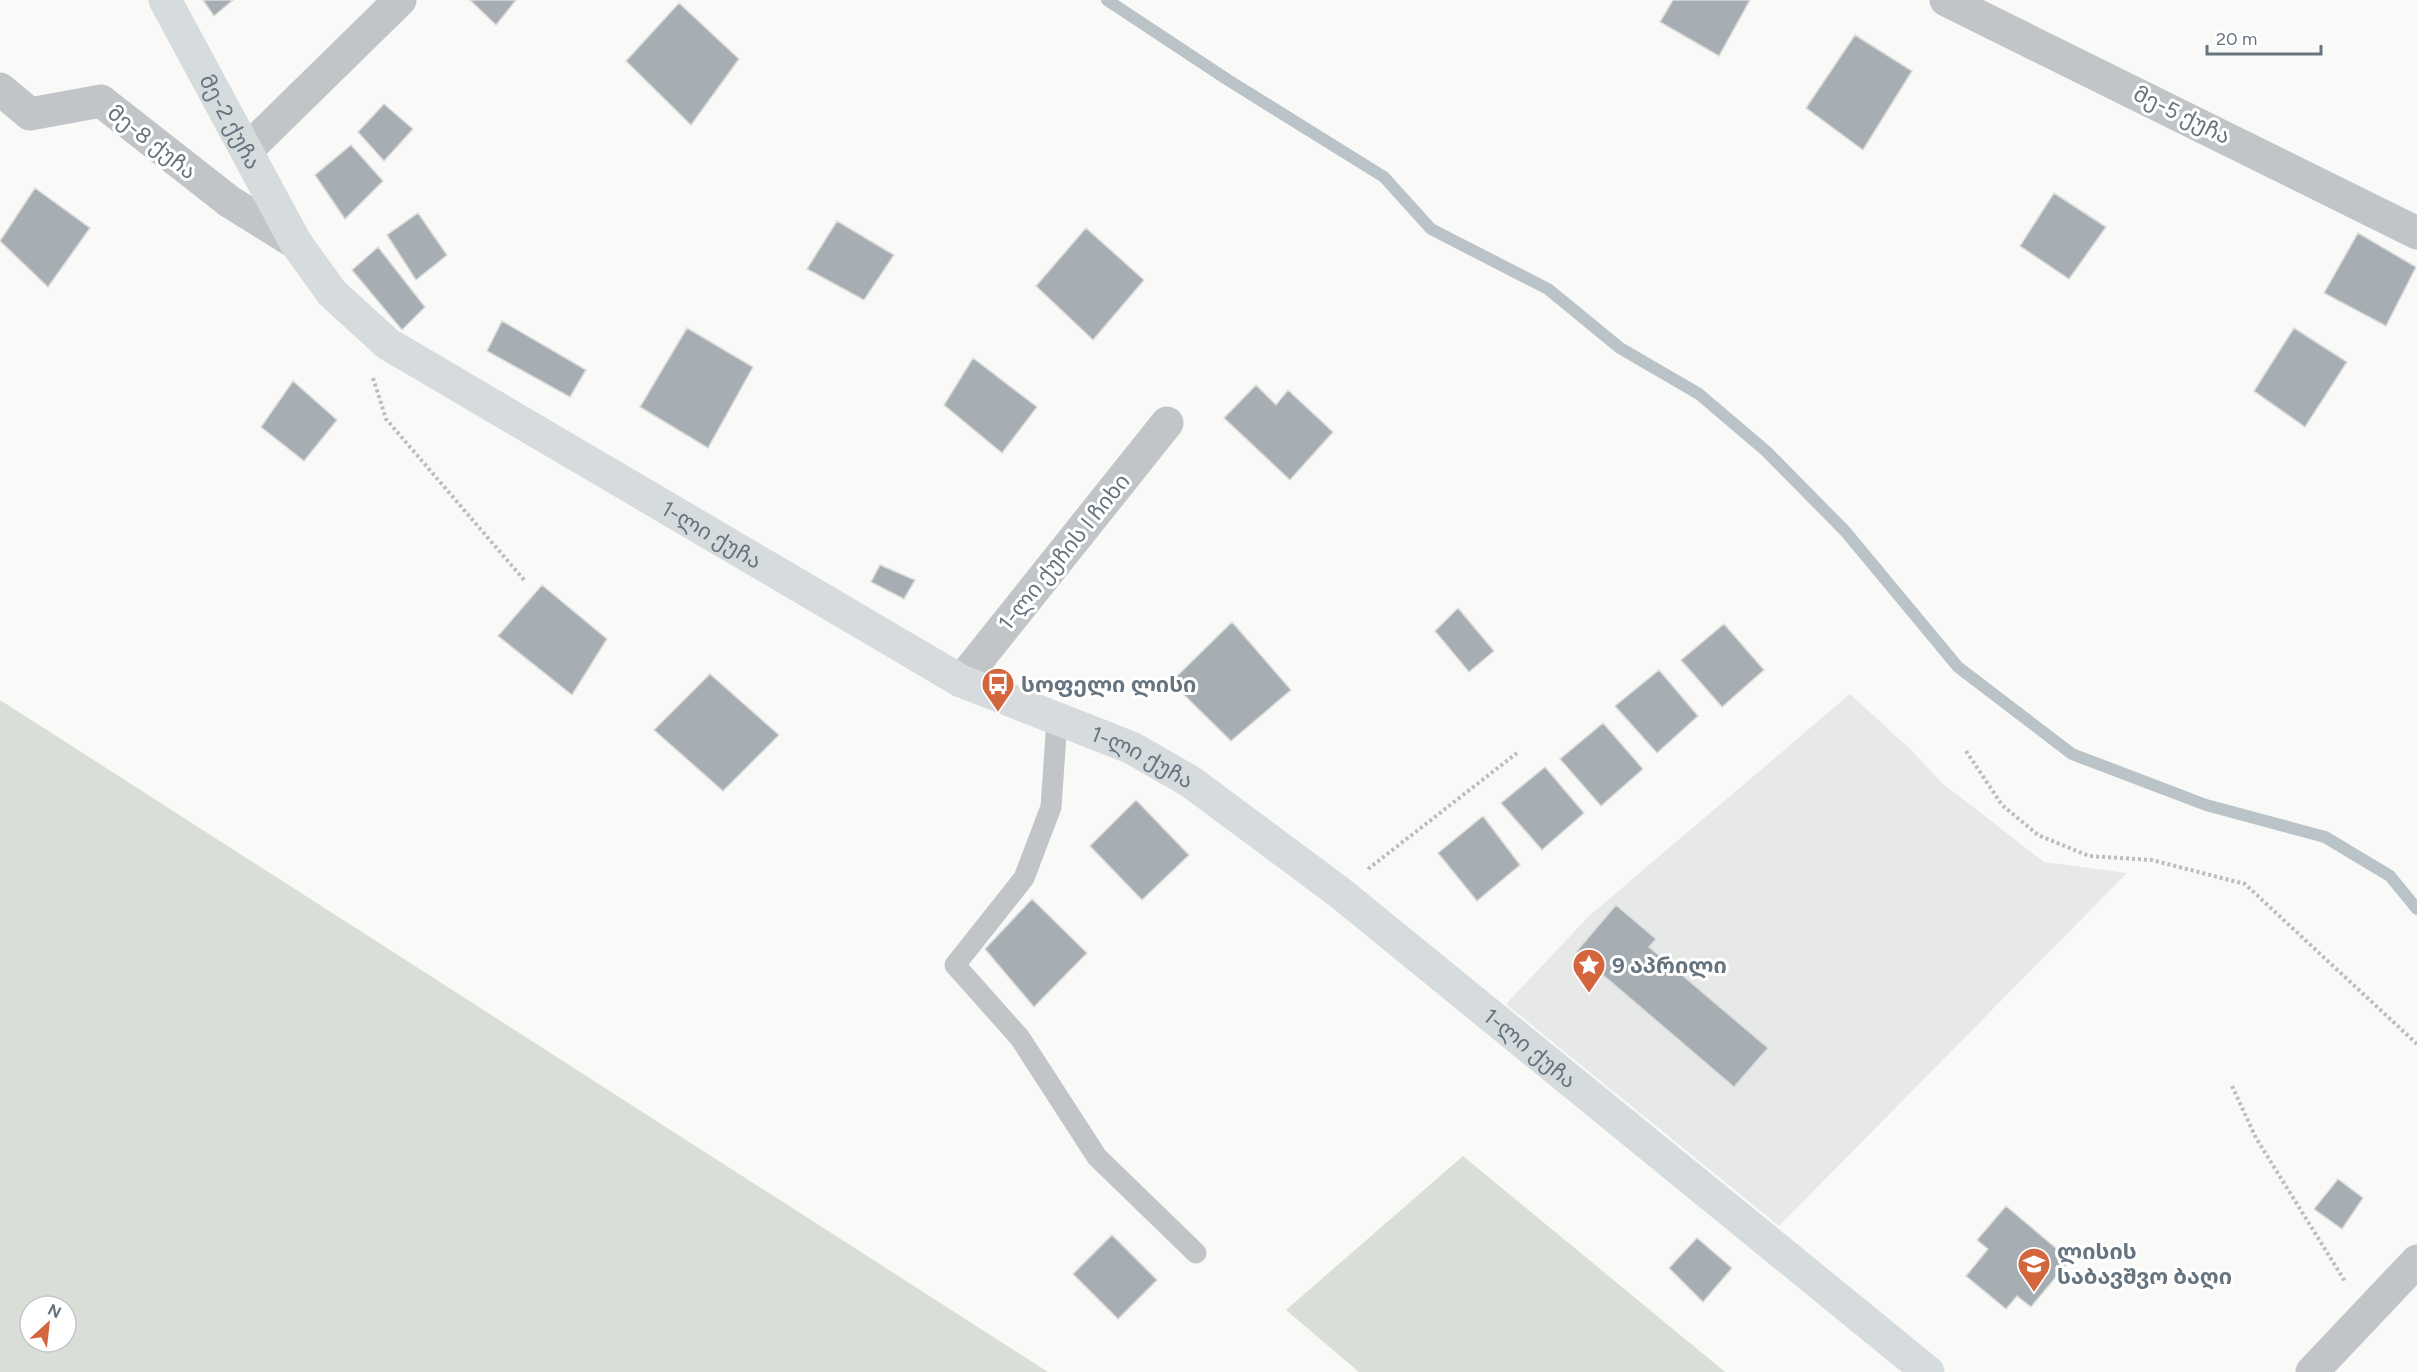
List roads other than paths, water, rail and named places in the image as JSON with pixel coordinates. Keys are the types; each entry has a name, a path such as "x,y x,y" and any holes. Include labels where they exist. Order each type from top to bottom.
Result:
{"main road":[{"name":"მე-2 ქუჩა","path":"165,0 296,243"},
{"name":"1-ლი ქუჩა","path":"296,243 332,293 388,344 960,681 1132,748 1191,783 1338,892 1928,1372"}],"street":[{"path":"247,150 400,0"},
{"name":"მე-5 ქუჩა","path":"1946,0 2417,233"},
{"name":"მე-8 ქუჩა","path":"0,89 30,114 101,101 230,202 296,243"},
{"name":"1-ლი ქუჩის I ჩიხი","path":"960,681 1167,423"},
{"path":"2312,1372 2417,1261"}],"lane":[{"path":"1057,720 1051,807 1024,878 955,965 1020,1038 1097,1156 1196,1253"}],"waterway":[{"path":"1107,0 1228,80 1384,177 1431,229 1548,289 1620,348 1699,394 1766,451 1845,531 1958,667 2072,754 2206,805 2325,837 2390,876 2417,909"}],"place":[{"name":"სოფელი ლისი","path":"998,713"},
{"name":"9 აპრილი","path":"1589,994"},
{"name":"ლისის საბავშვო ბაღი","path":"2034,1293"}]}
